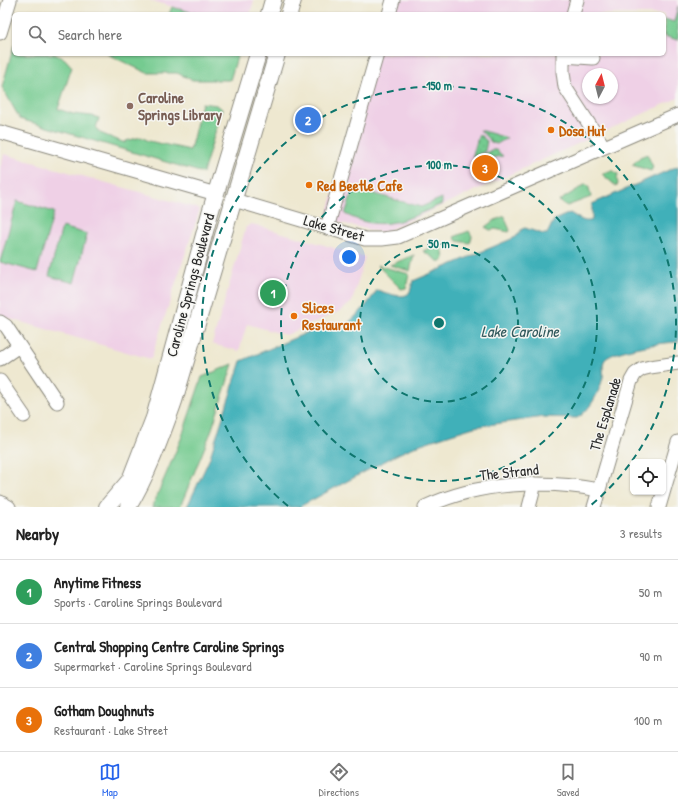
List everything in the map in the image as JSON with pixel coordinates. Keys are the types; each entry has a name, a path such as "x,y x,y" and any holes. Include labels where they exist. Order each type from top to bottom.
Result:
{"main road":[{"path":"270,12 273,0"},
{"path":"290,12 293,0"},
{"name":"Caroline Springs Boulevard","path":"107,507 130,480 154,418 216,194 257,56"},
{"name":"Caroline Springs Boulevard","path":"128,507 147,471 171,408 276,56"},
{"name":"Lake Street","path":"216,194 234,200"}],"street":[{"path":"0,33 10,0"},
{"path":"389,12 393,0"},
{"path":"574,12 577,0"},
{"path":"327,228 376,56"},
{"path":"563,56 565,87 582,112 599,149"},
{"path":"573,56 593,58"},
{"name":"Lake Street","path":"234,200 365,238 382,239 398,237 678,115"},
{"name":"Lake Street","path":"0,132 216,194"},
{"path":"0,322 6,326 57,402"},
{"path":"0,358 19,346"},
{"name":"The Esplanade","path":"594,507 631,381 635,374 650,367 678,363"},
{"path":"0,381 24,416"},
{"path":"659,507 678,442"},
{"path":"529,507 534,484"},
{"name":"The Strand","path":"425,507 433,503 466,493 497,486 557,484 599,490"},
{"path":"0,502 9,507"}],"shaded area":[{"path":"149,0 254,0 251,12 191,12"},
{"path":"390,0 678,0 678,98 382,233 326,219 373,56 666,56 666,12 387,12"},
{"path":"4,154 200,209 151,359 0,316 0,168"},
{"path":"252,224 365,257 352,302 342,310 286,335 247,324 239,351 212,344 246,227"}],"green space":[{"path":"678,6 678,40 666,37 666,19 674,22"},
{"path":"172,7 191,12 170,12"},
{"path":"12,52 12,56 58,56 65,59 72,67 58,109 73,114 99,118 96,128 100,133 125,143 126,141 141,137 149,141 190,150 202,103 217,105 222,109 203,173 20,119 2,87"},
{"path":"111,56 237,56 230,80 192,80 177,73 147,73"},
{"path":"480,130 507,138 497,144 492,143"},
{"path":"479,134 487,141 485,151 472,158"},
{"path":"491,150 496,150 503,156 473,161"},
{"path":"647,154 653,167 651,171 632,165 640,157"},
{"path":"612,170 618,174 618,184 616,186 602,174"},
{"path":"586,184 589,188 591,197 567,206 559,201"},
{"path":"354,188 421,207 442,198 442,204 417,215 395,222 383,224 371,223 345,214"},
{"path":"17,201 54,212 37,272 0,262"},
{"path":"505,216 510,231 509,232 495,229 490,230 485,227 493,221"},
{"path":"62,227 87,234 74,283 49,276"},
{"path":"469,231 472,236 470,243 457,241 454,237"},
{"path":"435,246 442,246 444,258 442,262 423,251"},
{"path":"414,255 410,271 390,265"},
{"path":"377,265 409,274 406,288 401,289"},
{"path":"233,364 211,432 180,507 152,507 181,439 202,377"}],"water":[{"name":"Lake Caroline","path":"678,166 678,342 638,347 616,353 608,357 604,361 603,377 600,388 590,406 582,415 577,418 543,417 474,427 451,434 421,444 398,454 299,507 187,507 209,460 241,361 327,324 342,328 361,310 377,290 398,296 406,295 410,292 413,281 516,237 522,229 525,228 547,234 554,220 570,213 584,221 592,220 592,204"}],"place":[{"name":"Caroline Springs Library","path":"130,106"},
{"name":"Central Shopping Centre Caroline Springs","path":"308,120"},
{"name":"Dosa Hut","path":"551,130"},
{"name":"Gotham Doughnuts","path":"485,168"},
{"name":"Red Beetle Cafe","path":"309,185"},
{"name":"Anytime Fitness","path":"273,293"},
{"name":"Slices Restaurant","path":"294,316"}]}
